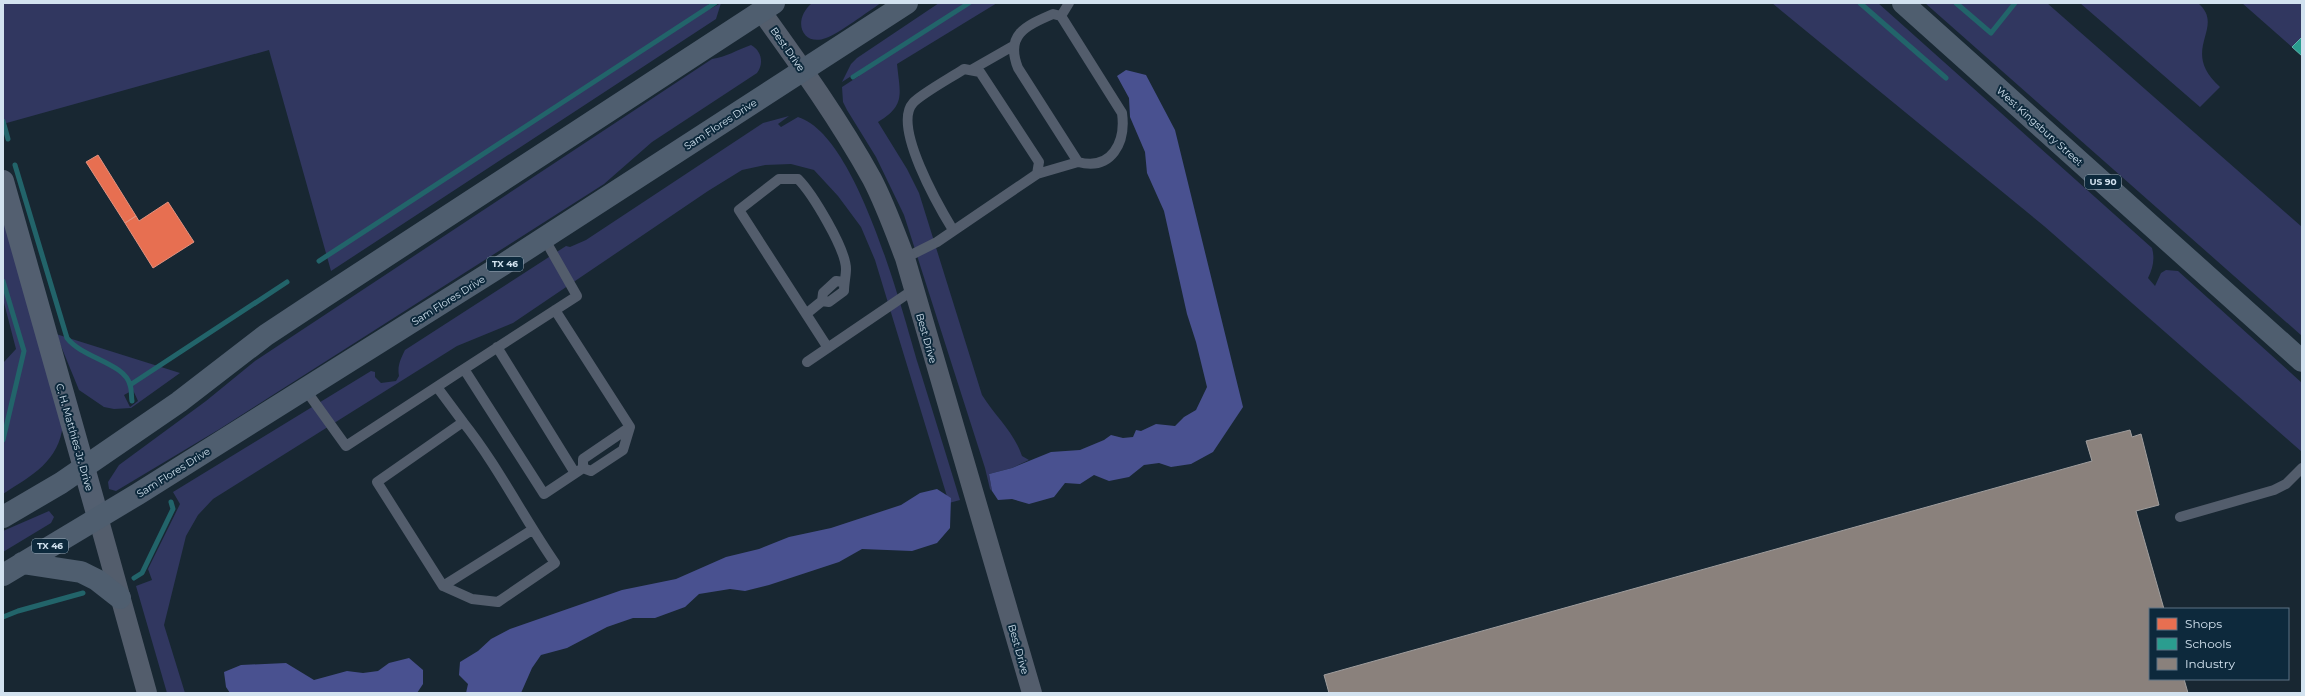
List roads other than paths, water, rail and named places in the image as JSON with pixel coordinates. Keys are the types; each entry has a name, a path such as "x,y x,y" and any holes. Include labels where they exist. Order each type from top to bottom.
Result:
{"main road":[{"name":"Sam Flores Drive","path":"3,575 305,389 544,238 907,3"},
{"name":"West Kingsbury Street","path":"1903,3 2302,361"},
{"path":"3,517 84,467 179,402 266,335 767,7"},
{"path":"22,564 62,568 81,572 97,580 120,598"}],"street":[{"name":"Best Drive","path":"767,7 803,70 872,180 905,258 913,290 1032,693"},
{"name":"C. H. Matthies Jr. Drive","path":"3,181 147,693"}],"lane":[{"path":"1061,16 1069,3"},
{"path":"905,258 937,242 1037,174 1078,162 1087,164 1097,163 1113,154 1120,144 1124,127 1122,113 1061,16 1053,14 1035,22 1015,38 1013,46 1018,68 1078,162"},
{"path":"970,70 1013,46"},
{"path":"953,230 934,199 910,142 906,122 912,104 964,69 980,72 1039,162 1037,174"},
{"path":"806,314 822,301 824,293 836,281 844,282 846,268 833,230 804,186 798,179 779,179 739,210 806,314 828,348"},
{"path":"305,389 346,446 577,296 544,238"},
{"path":"807,362 913,290"},
{"path":"464,369 544,494 579,471 591,471 623,450 630,427 555,310"},
{"path":"497,348 579,471"},
{"path":"437,387 477,440 532,530 555,563 498,602 472,599 443,586 377,482 463,422"},
{"path":"579,471 583,459 630,427"},
{"path":"2180,517 2274,490 2286,484 2302,468"},
{"path":"443,586 532,530"}],"waterway":[{"path":"319,261 715,3"},
{"path":"853,77 969,3"},
{"path":"1860,3 1946,78"},
{"path":"1956,3 1991,33 2015,3"},
{"path":"3,121 8,139"},
{"path":"15,165 67,338 82,351 120,371 126,377 130,385 132,401"},
{"path":"3,281 24,351 3,440"},
{"path":"130,385 287,282"},
{"path":"134,578 142,573 173,509 171,502"},
{"path":"3,617 18,611 83,593"}]}
